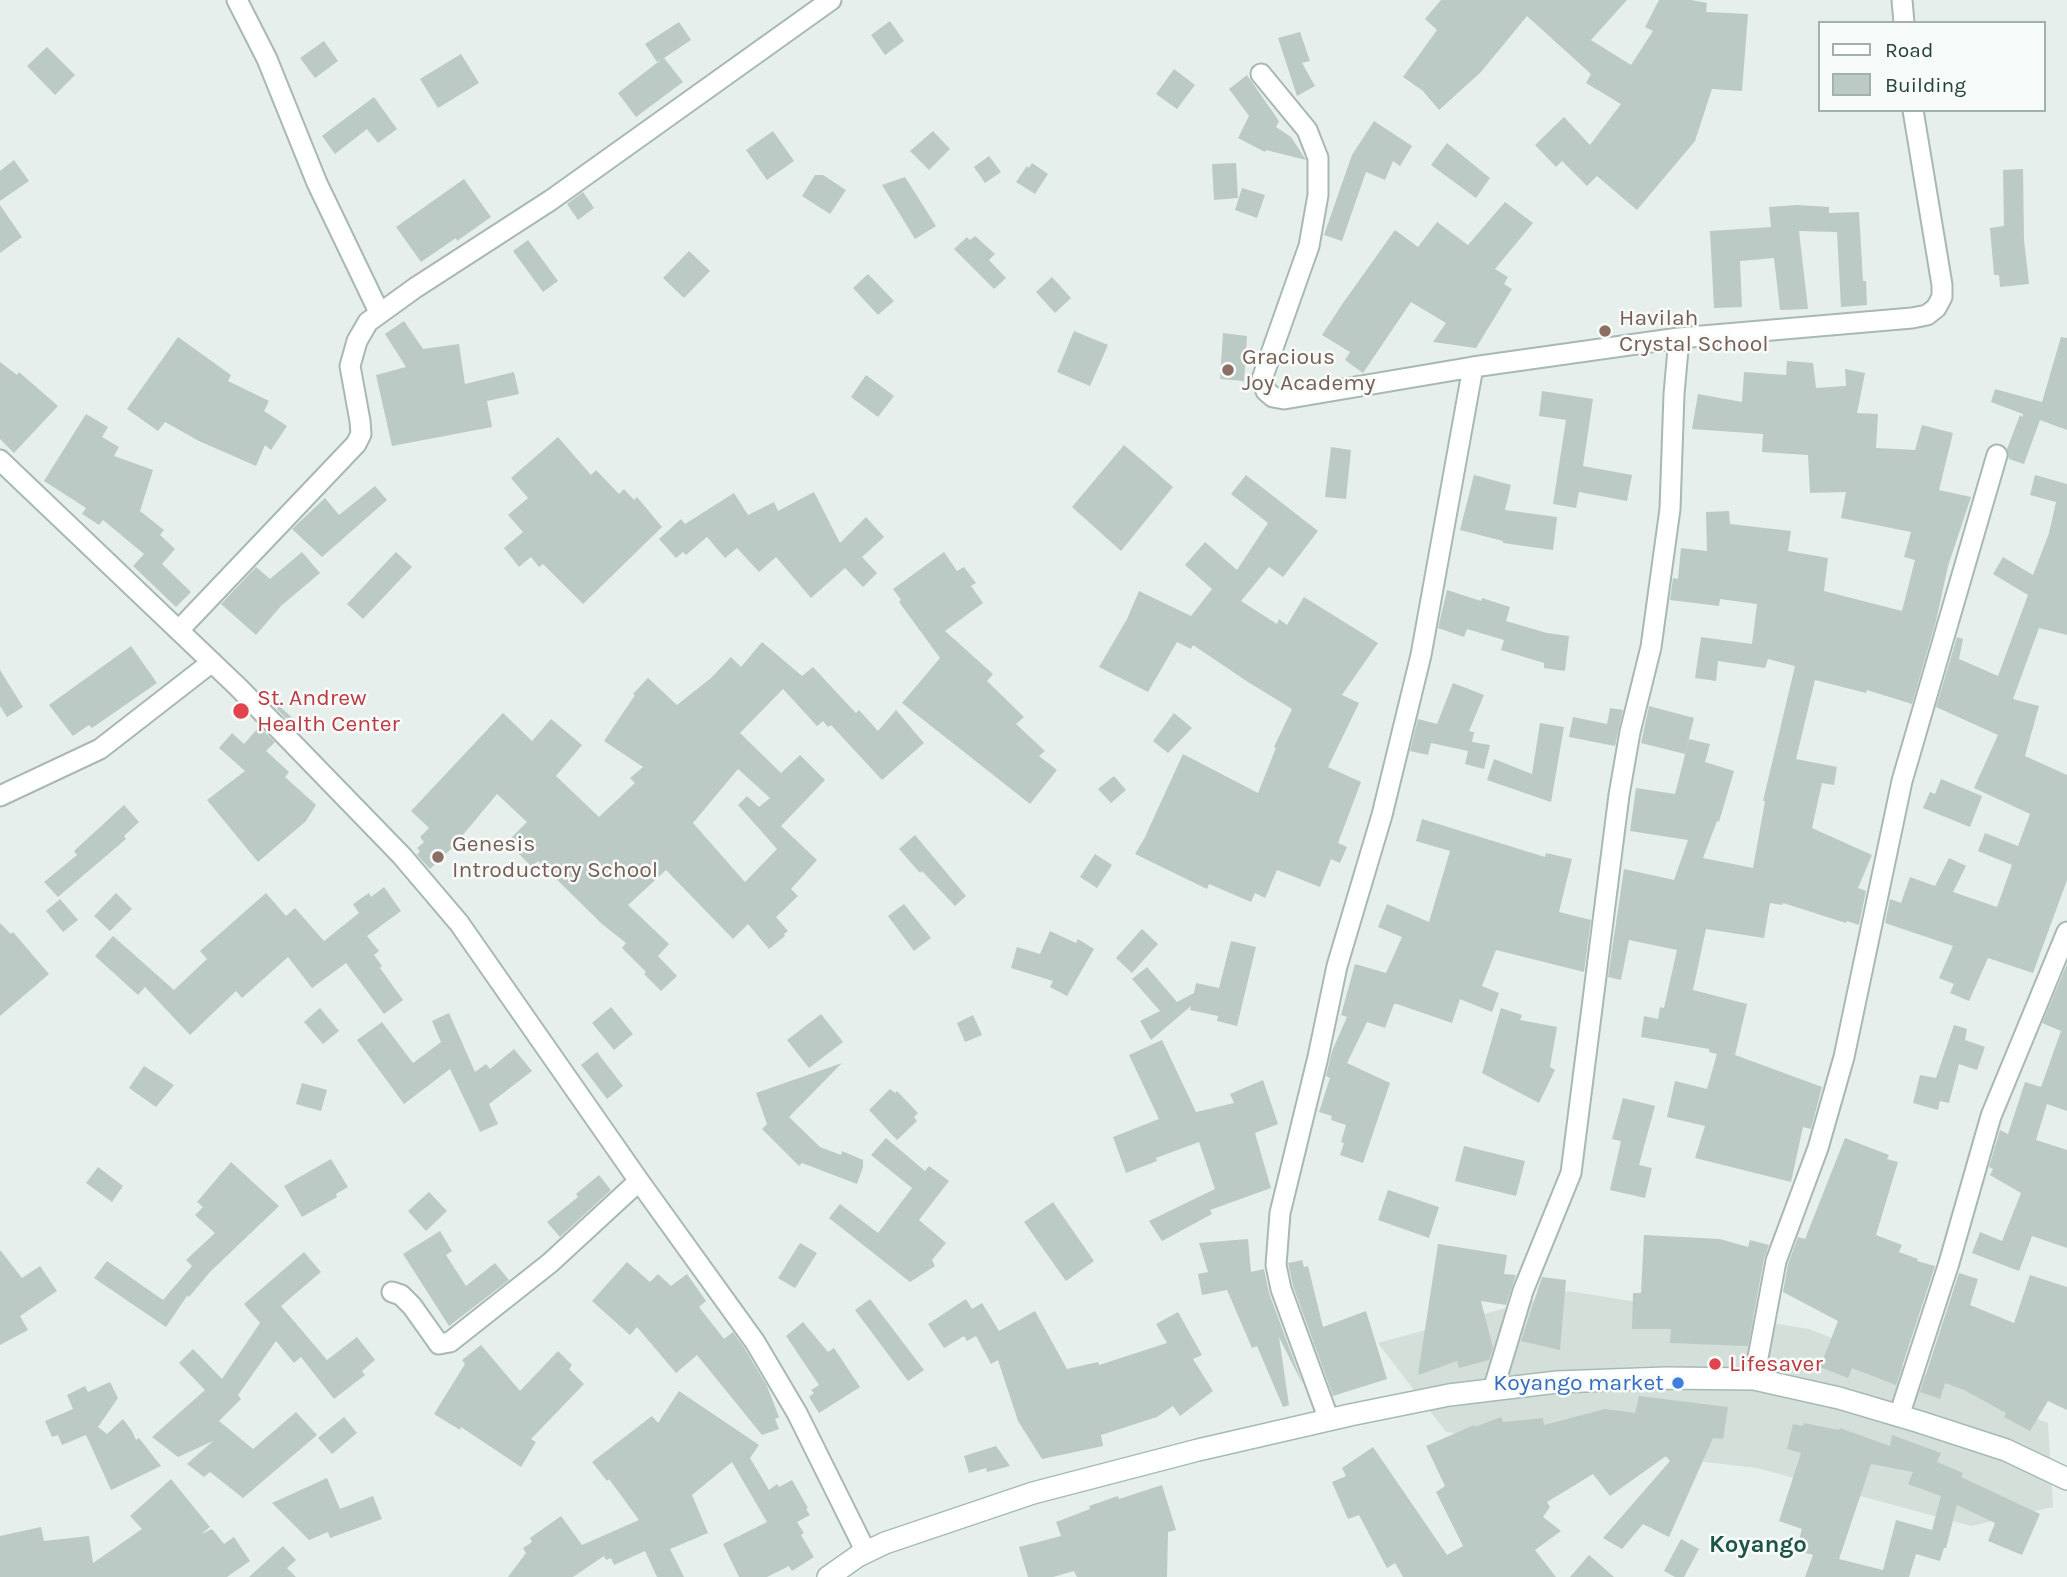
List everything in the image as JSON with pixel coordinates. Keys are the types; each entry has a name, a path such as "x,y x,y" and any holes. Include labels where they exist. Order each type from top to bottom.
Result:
{"street":[{"path":"237,0 267,59 317,183 379,312"},
{"path":"179,630 356,444 361,434 350,366 352,354 361,332 379,312 551,200 831,0"},
{"path":"1902,0 1904,21"},
{"path":"1261,74 1307,130 1318,158 1318,195 1308,246 1262,379 1266,391 1273,397 1284,399 1473,367 1679,338 1927,315 1936,308 1942,297 1942,285 1913,112"},
{"path":"1493,1390 1523,1291 1571,1172 1619,795 1630,732 1650,647 1670,509 1679,338"},
{"path":"1329,1420 1281,1289 1276,1265 1280,1213 1337,966 1382,815 1421,655 1473,367"},
{"path":"1754,1380 1776,1261 1818,1148 1844,1057 1902,781 1997,455"},
{"path":"0,460 212,662 402,856 459,923 755,1342 797,1413 866,1552"},
{"path":"0,796 100,749 212,662"},
{"path":"1899,1416 1949,1263 1991,1116 2067,932"},
{"path":"392,1292 401,1294 412,1306 439,1344 450,1342 550,1263 639,1181"},
{"path":"828,1577 866,1552 885,1544 1033,1493 1198,1450 1329,1420 1450,1395 1557,1382 1666,1378 1754,1380 1839,1398 1899,1416 2006,1450 2067,1479"}],"shaded area":[{"name":"Koyango market","path":"1568,1291 1809,1329 2048,1423 2053,1507 1971,1526 1757,1468 1446,1432 1378,1343"}],"building":[{"path":"1441,0 1627,0 1591,40 1631,65 1653,31 1645,27 1659,0 1691,0 1707,3 1706,12 1748,14 1742,91 1712,89 1695,141 1637,210 1597,176 1587,186 1562,161 1556,167 1535,145 1564,117 1590,145 1621,104 1586,83 1591,74 1527,16 1481,72 1439,110 1423,91 1403,77 1437,30 1425,19"},
{"path":"890,21 904,41 885,55 871,35"},
{"path":"679,22 691,40 664,58 683,82 636,117 618,93 662,59 657,62 645,44"},
{"path":"1300,32 1310,61 1302,63 1315,86 1297,96 1278,38"},
{"path":"324,41 338,61 315,78 300,58"},
{"path":"47,47 75,75 55,95 27,66"},
{"path":"461,54 479,83 438,108 420,79"},
{"path":"1174,69 1195,85 1177,109 1156,94"},
{"path":"1247,75 1279,121 1276,127 1291,137 1306,160 1266,150 1265,152 1238,138 1249,116 1229,89"},
{"path":"374,97 397,129 378,143 367,129 335,154 322,136"},
{"path":"1374,121 1412,146 1400,166 1393,161 1385,180 1366,172 1342,241 1324,235 1352,155"},
{"path":"773,131 794,161 767,180 746,150"},
{"path":"933,131 950,149 929,170 910,151"},
{"path":"1447,143 1490,178 1476,198 1431,165"},
{"path":"989,156 1001,172 985,183 974,167"},
{"path":"14,160 29,181 0,201 0,171"},
{"path":"1032,163 1048,174 1035,194 1016,182"},
{"path":"1236,163 1238,198 1214,200 1212,164"},
{"path":"2023,169 2024,240 2029,284 2000,287 1999,275 1994,275 1990,228 2004,226 2003,170"},
{"path":"815,175 823,175 846,190 830,214 802,196"},
{"path":"905,177 936,226 915,239 882,185"},
{"path":"464,179 491,217 421,262 396,227"},
{"path":"1242,188 1265,195 1257,218 1235,210"},
{"path":"583,192 594,208 578,220 567,204"},
{"path":"1505,202 1533,223 1495,269 1508,277 1504,284 1512,289 1476,348 1433,342 1446,323 1411,302 1363,373 1345,360 1350,352 1322,335 1395,230 1418,247 1437,222 1468,245"},
{"path":"0,205 22,237 0,253"},
{"path":"1769,207 1829,207 1829,213 1859,212 1867,305 1841,307 1837,232 1799,231 1808,309 1780,310 1774,258 1740,261 1742,307 1714,308 1710,231 1771,227"},
{"path":"975,236 995,254 989,260 1006,278 994,289 954,249 967,237 970,240"},
{"path":"528,240 558,281 543,292 513,251"},
{"path":"689,251 710,271 684,298 663,278"},
{"path":"868,274 894,301 878,315 853,288"},
{"path":"1052,277 1071,298 1055,313 1036,292"},
{"path":"404,321 423,349 459,344 465,384 514,372 519,394 487,401 492,427 392,446 376,375 406,367 385,334"},
{"path":"1074,331 1108,345 1090,386 1057,372"},
{"path":"1223,333 1247,336 1244,381 1220,379"},
{"path":"178,337 231,375 228,381 269,401 264,411 287,426 271,450 265,445 256,466 199,441 165,422 158,431 127,409"},
{"path":"2061,337 2067,338 2067,430 2040,420 2024,464 2009,459 2007,449 2020,415 2023,417 2023,414 1991,402 1995,389 2042,402"},
{"path":"1787,361 1813,363 1816,388 1846,386 1845,369 1865,373 1857,413 1878,414 1876,448 1915,450 1922,425 1953,433 1939,490 1971,497 1948,566 1936,621 1912,704 1867,690 1866,693 1815,680 1796,759 1837,767 1834,785 1822,783 1812,828 1872,855 1858,888 1866,891 1859,925 1783,903 1770,903 1764,938 1706,929 1693,990 1747,1004 1735,1055 1822,1087 1811,1129 1803,1127 1791,1182 1695,1158 1705,1126 1667,1117 1675,1081 1707,1089 1717,1054 1709,1052 1709,1049 1641,1037 1644,1016 1658,1019 1660,1007 1664,1008 1677,950 1629,940 1621,980 1608,977 1624,869 1674,880 1688,840 1630,831 1636,788 1675,794 1689,739 1710,744 1705,762 1734,771 1719,822 1717,821 1703,858 1753,868 1763,801 1795,666 1768,659 1765,668 1718,661 1716,681 1695,678 1701,637 1752,644 1757,604 1720,599 1719,606 1670,600 1673,578 1678,579 1681,548 1707,551 1706,512 1729,511 1730,524 1791,531 1788,551 1828,558 1824,591 1902,611 1915,560 1904,557 1911,532 1841,518 1846,492 1810,493 1808,455 1762,452 1763,434 1692,429 1698,394 1742,402 1744,372 1786,375"},
{"path":"0,362 17,375 19,372 58,406 14,453 0,439"},
{"path":"866,375 894,396 878,417 851,397"},
{"path":"1542,391 1593,399 1583,466 1632,475 1627,501 1579,492 1576,508 1553,504 1566,420 1539,416"},
{"path":"86,414 108,427 102,437 119,447 114,456 153,470 140,511 164,530 160,535 175,549 162,564 191,592 176,607 133,566 144,554 103,520 99,525 82,514 86,508 44,481"},
{"path":"558,437 591,475 596,470 619,494 624,489 634,500 637,497 662,527 583,604 543,564 539,567 531,557 519,567 504,548 523,532 508,515 528,498 511,478"},
{"path":"1124,445 1173,487 1121,551 1072,507"},
{"path":"1331,447 1351,450 1346,499 1325,497"},
{"path":"1246,475 1318,531 1283,577 1269,567 1241,601 1277,624 1279,619 1287,625 1304,597 1378,643 1342,695 1359,703 1328,767 1361,782 1338,843 1347,847 1340,863 1331,859 1320,887 1277,870 1265,898 1255,893 1251,902 1209,884 1207,889 1135,854 1183,754 1258,793 1276,748 1274,747 1292,709 1193,645 1191,649 1177,642 1148,692 1099,667 1127,619 1139,591 1191,616 1212,589 1185,565 1205,542 1237,570 1268,523 1231,494"},
{"path":"1474,475 1511,485 1505,510 1557,517 1553,550 1503,543 1460,530"},
{"path":"2035,475 2067,484 2067,635 2039,628 2013,699 2039,706 2025,756 2067,775 2067,880 2033,973 1988,958 1969,1001 1950,993 1954,984 1939,978 1953,946 1885,923 1890,899 1901,903 1910,877 1935,886 1949,858 1966,866 1953,892 1997,907 2012,865 1978,851 1985,833 2018,846 2030,814 1974,788 1998,735 1936,707 1957,637 1963,639 1959,659 1998,676 2028,595 1993,574 2003,557 2033,575 2049,533 2056,502 2030,495"},
{"path":"375,486 387,500 322,557 292,529 325,498 339,515"},
{"path":"814,492 840,543 866,517 884,537 862,557 877,573 863,587 845,568 811,598 776,557 759,572 737,548 725,558 707,537 686,555 683,552 676,558 659,539 681,519 685,524 734,493 748,515 774,502 778,511"},
{"path":"302,552 320,573 281,606 256,635 221,604 256,567 270,579"},
{"path":"396,552 412,567 363,619 347,604"},
{"path":"944,552 957,571 964,567 976,583 971,586 983,603 945,631 993,674 987,681 1024,717 1016,724 1045,751 1039,756 1057,770 1030,804 902,703 940,658 899,602 901,600 893,589"},
{"path":"1447,590 1510,607 1506,621 1547,633 1569,636 1565,671 1544,668 1544,663 1501,650 1504,640 1467,629 1464,637 1438,628"},
{"path":"762,642 802,676 813,667 856,713 859,710 878,731 896,710 924,743 882,780 831,725 828,727 823,721 817,726 783,689 740,733 781,773 800,755 825,780 781,826 817,860 791,889 798,896 776,917 788,931 769,949 748,924 733,939 666,870 628,905 669,944 658,956 677,976 661,991 622,948 626,943 602,924 538,861 532,867 507,842 527,822 497,794 452,848 430,869 417,855 420,851 417,848 424,842 420,837 429,828 411,811 503,713 532,741 551,719 582,745 556,776 599,817 635,783 630,778 643,767 604,741 635,695 633,694 648,678 677,705 711,678 731,657 741,667","holes":["738,769 770,798 759,807 747,796 738,805 777,849 745,882 693,823"]},
{"path":"131,646 157,683 92,728 89,725 73,736 49,705"},
{"path":"0,670 23,707 7,717 0,706"},
{"path":"1453,683 1484,695 1469,731 1474,732 1472,742 1490,745 1484,769 1465,764 1468,751 1431,743 1428,755 1410,751 1418,719 1437,724"},
{"path":"278,705 296,721 292,725 276,708"},
{"path":"1649,706 1694,718 1685,754 1641,743"},
{"path":"1610,708 1623,710 1615,746 1569,737 1573,717 1607,724"},
{"path":"1174,713 1192,728 1168,753 1153,741"},
{"path":"1540,723 1564,727 1551,802 1487,780 1494,759 1532,774"},
{"path":"259,727 275,742 266,751 289,772 285,777 316,805 306,821 258,862 207,800 245,771 219,748 232,733 244,744"},
{"path":"1114,776 1126,790 1111,803 1098,789"},
{"path":"1941,779 1982,796 1970,827 1923,808 1930,792 1935,794"},
{"path":"124,805 139,822 124,836 126,839 58,897 44,882 77,855 74,851"},
{"path":"1422,819 1545,857 1546,853 1572,859 1559,912 1591,920 1584,972 1496,950 1482,986 1499,993 1492,1012 1460,999 1452,1023 1394,1004 1385,1028 1367,1022 1347,1063 1390,1083 1363,1163 1340,1155 1346,1125 1319,1112 1330,1078 1326,1076 1332,1051 1347,1017 1341,1015 1355,964 1386,973 1402,937 1378,927 1387,904 1429,922 1450,851 1416,841"},
{"path":"915,835 966,896 955,906 899,849"},
{"path":"1095,854 1112,865 1097,888 1080,877"},
{"path":"384,887 401,911 367,936 379,951 374,955 382,966 380,968 403,1000 384,1014 346,963 312,988 288,957 242,998 236,991 190,1035 145,987 138,995 95,956 113,936 174,990 207,959 200,951 266,893 286,916 295,908 324,941 359,913 353,904 369,893 371,897"},
{"path":"116,893 132,909 110,931 94,916"},
{"path":"60,899 78,920 63,932 46,911"},
{"path":"904,904 931,938 914,951 888,916"},
{"path":"0,923 11,934 13,932 49,974 0,1016"},
{"path":"1142,929 1158,944 1132,973 1116,958"},
{"path":"1050,931 1076,943 1078,939 1094,949 1067,996 1050,987 1053,981 1011,968 1017,947 1040,954"},
{"path":"1231,941 1256,947 1237,1026 1217,1021 1218,1016 1190,1010 1191,1006 1151,1040 1140,1021 1160,1011 1132,979 1147,967 1177,1002 1194,993 1196,983 1219,988"},
{"path":"2067,964 2067,1111 2047,1104 2036,1140 2067,1150 2067,1248 2032,1236 2019,1271 1972,1253 1980,1232 2002,1241 2021,1193 1990,1175 1993,1169 1989,1167 2000,1130 2008,1134 2025,1082 2041,1087 2061,1031 2042,1023"},
{"path":"611,1007 633,1034 614,1050 592,1023"},
{"path":"320,1008 339,1031 323,1044 304,1022"},
{"path":"1501,1008 1522,1015 1520,1020 1557,1027 1550,1067 1555,1070 1539,1103 1482,1073"},
{"path":"449,1013 475,1072 486,1064 490,1069 514,1049 532,1071 489,1104 498,1124 480,1132 450,1069 404,1104 357,1040 382,1022 413,1063 441,1042 432,1021"},
{"path":"821,1014 843,1042 809,1068 787,1040"},
{"path":"973,1015 982,1035 965,1042 957,1023"},
{"path":"1954,1025 1967,1029 1965,1040 1985,1047 1977,1070 1959,1064 1949,1103 1940,1101 1938,1110 1913,1103 1920,1075 1936,1078"},
{"path":"1162,1040 1196,1112 1234,1103 1230,1094 1263,1080 1278,1124 1255,1133 1271,1188 1210,1210 1212,1214 1162,1241 1149,1221 1215,1189 1199,1142 1126,1173 1113,1137 1159,1119 1129,1055"},
{"path":"597,1052 623,1086 607,1099 581,1065"},
{"path":"842,1063 789,1117 820,1147 841,1155 842,1151 863,1160 857,1184 802,1163 799,1166 762,1129 767,1124 756,1093"},
{"path":"144,1066 174,1085 156,1107 129,1088"},
{"path":"302,1083 327,1090 321,1111 296,1104"},
{"path":"890,1089 895,1093 897,1091 918,1113 914,1117 917,1121 897,1140 869,1110"},
{"path":"1623,1098 1655,1106 1639,1165 1652,1168 1645,1198 1610,1190 1621,1141 1612,1139"},
{"path":"886,1138 925,1171 929,1166 949,1181 919,1220 946,1243 932,1260 935,1266 910,1282 829,1218 840,1204 878,1233 912,1188 871,1155"},
{"path":"1845,1138 1889,1155 1887,1159 1898,1162 1876,1235 1902,1245 1899,1252 1935,1266 1896,1385 1852,1368 1848,1378 1820,1367 1838,1321 1783,1292 1788,1264 1798,1237 1805,1239"},
{"path":"1464,1146 1525,1161 1516,1196 1455,1181"},
{"path":"331,1159 348,1187 336,1194 337,1197 302,1217 284,1186"},
{"path":"231,1162 279,1206 210,1272 189,1297 187,1296 166,1327 94,1278 107,1261 163,1300 192,1266 186,1260 215,1233 195,1215 203,1207 197,1202"},
{"path":"98,1167 123,1186 112,1202 86,1183"},
{"path":"599,1175 611,1190 560,1237 547,1222 578,1197 576,1194"},
{"path":"1388,1190 1439,1207 1429,1238 1378,1220"},
{"path":"429,1192 447,1211 426,1231 408,1211"},
{"path":"1053,1202 1094,1261 1066,1281 1024,1222"},
{"path":"440,1231 452,1251 446,1255 466,1286 495,1263 509,1280 449,1326 403,1254"},
{"path":"1644,1235 1720,1239 1748,1247 1750,1240 1769,1245 1748,1346 1670,1343 1671,1329 1632,1329 1633,1293 1641,1293"},
{"path":"1248,1239 1251,1272 1264,1269 1269,1293 1303,1385 1279,1337 1289,1405 1283,1407 1257,1346 1252,1348 1227,1290 1202,1295 1198,1274 1208,1272 1199,1243"},
{"path":"800,1243 817,1253 795,1288 778,1278"},
{"path":"1438,1244 1507,1255 1504,1274 1516,1275 1506,1305 1481,1301 1493,1348 1489,1360 1459,1368 1457,1361 1418,1375"},
{"path":"0,1250 22,1278 40,1266 57,1291 20,1316 28,1330 0,1345"},
{"path":"304,1252 321,1272 281,1306 327,1360 357,1337 375,1360 362,1371 365,1375 334,1399 301,1357 294,1363 276,1341 238,1395 241,1399 219,1421 253,1449 296,1412 317,1435 243,1498 210,1472 204,1477 187,1464 213,1441 178,1457 152,1437 205,1390 179,1363 193,1349 222,1379 260,1323 244,1304"},
{"path":"1302,1260 1304,1267 1308,1266 1323,1327 1366,1311 1387,1379 1333,1396 1293,1286 1288,1263"},
{"path":"627,1262 650,1282 658,1274 671,1286 687,1274 706,1301 699,1307 724,1339 733,1332 767,1386 779,1417 775,1419 779,1429 762,1435 697,1355 676,1373 637,1327 630,1335 592,1301"},
{"path":"1959,1273 1978,1279 1970,1305 2014,1323 2030,1275 2067,1287 2067,1410 2048,1401 2030,1431 2004,1417 2006,1413 1964,1390 1945,1383 1940,1399 1920,1392"},
{"path":"1542,1277 1566,1280 1560,1350 1521,1341"},
{"path":"870,1299 924,1370 908,1381 855,1310"},
{"path":"966,1299 972,1309 982,1303 999,1331 1035,1311 1067,1369 1098,1362 1099,1365 1167,1343 1156,1324 1178,1312 1202,1355 1193,1359 1213,1391 1180,1416 1173,1406 1157,1417 1101,1435 1103,1446 1042,1459 1018,1421 998,1360 991,1364 976,1336 967,1341 964,1336 944,1348 928,1324"},
{"path":"803,1322 828,1352 834,1348 860,1387 819,1413 809,1397 814,1393 811,1390 819,1385 786,1336"},
{"path":"481,1345 520,1391 558,1351 572,1365 569,1369 584,1384 531,1439 536,1442 521,1467 461,1427 460,1430 434,1414 465,1364 462,1360"},
{"path":"110,1382 118,1398 98,1427 107,1434 123,1419 136,1440 139,1438 161,1466 111,1490 86,1435 62,1445 58,1435 52,1437 45,1421 73,1409 67,1395 85,1386 88,1392"},
{"path":"679,1391 759,1445 750,1458 769,1490 777,1484 779,1487 792,1480 810,1515 797,1522 814,1557 792,1571 789,1566 767,1577 739,1577 723,1544 767,1522 732,1462 692,1495 708,1533 670,1549 684,1577 657,1577 645,1551 614,1565 611,1558 606,1560 604,1556 573,1577 508,1577 526,1553 523,1548 532,1542 530,1538 561,1516 582,1545 639,1520 609,1479 607,1481 592,1462 652,1416 658,1423"},
{"path":"1639,1396 1728,1407 1723,1439 1713,1438 1669,1537 1643,1524 1622,1549 1603,1538 1670,1461 1666,1456 1610,1496 1593,1474 1547,1502 1550,1507 1543,1517 1561,1531 1535,1550 1556,1577 1403,1577 1395,1563 1387,1568 1359,1515 1348,1519 1332,1482 1346,1476 1342,1468 1373,1447 1447,1555 1463,1546 1436,1492 1445,1486 1426,1446 1474,1425 1475,1427 1501,1417 1503,1422 1543,1418 1544,1425 1605,1409 1635,1413"},
{"path":"344,1417 357,1433 332,1454 318,1438"},
{"path":"1804,1423 1839,1430 1840,1428 1890,1446 1892,1435 1941,1453 1937,1462 1963,1473 1961,1477 2040,1514 2022,1555 1988,1541 1995,1523 1957,1505 1940,1561 1916,1554 1909,1577 1805,1577 1813,1555 1796,1550 1802,1529 1779,1521 1801,1453 1787,1449 1793,1424 1803,1426","holes":["1871,1464 1913,1472 1908,1484 1941,1496 1932,1530 1896,1520 1883,1570 1839,1559"]},
{"path":"996,1446 1010,1466 969,1473 964,1456"},
{"path":"327,1478 340,1509 373,1496 382,1519 330,1538 328,1532 309,1540 272,1503"},
{"path":"171,1479 210,1527 201,1534 212,1529 224,1544 234,1537 250,1561 227,1577 0,1577 0,1536 41,1527 44,1541 89,1536 93,1563 142,1529 130,1516"},
{"path":"1162,1485 1176,1530 1168,1532 1167,1577 1077,1577 1074,1571 1053,1577 1028,1577 1019,1547 1061,1536 1056,1522 1090,1509 1089,1506"},
{"path":"1681,1539 1699,1549 1684,1577 1675,1577 1664,1571"},
{"path":"283,1546 296,1560 287,1568 296,1577 249,1577"},
{"path":"1589,1555 1614,1577 1570,1577"}],"place":[{"name":"Havilah Crystal School","path":"1605,331"},
{"name":"Gracious Joy Academy","path":"1228,370"},
{"name":"St. Andrew Health Center","path":"241,711"},
{"name":"Genesis Introductory School","path":"438,857"},
{"name":"Lifesaver","path":"1715,1364"},
{"name":"Koyango market","path":"1678,1383"}],"district":[{"name":"Koyango","path":"1758,1545"}]}
